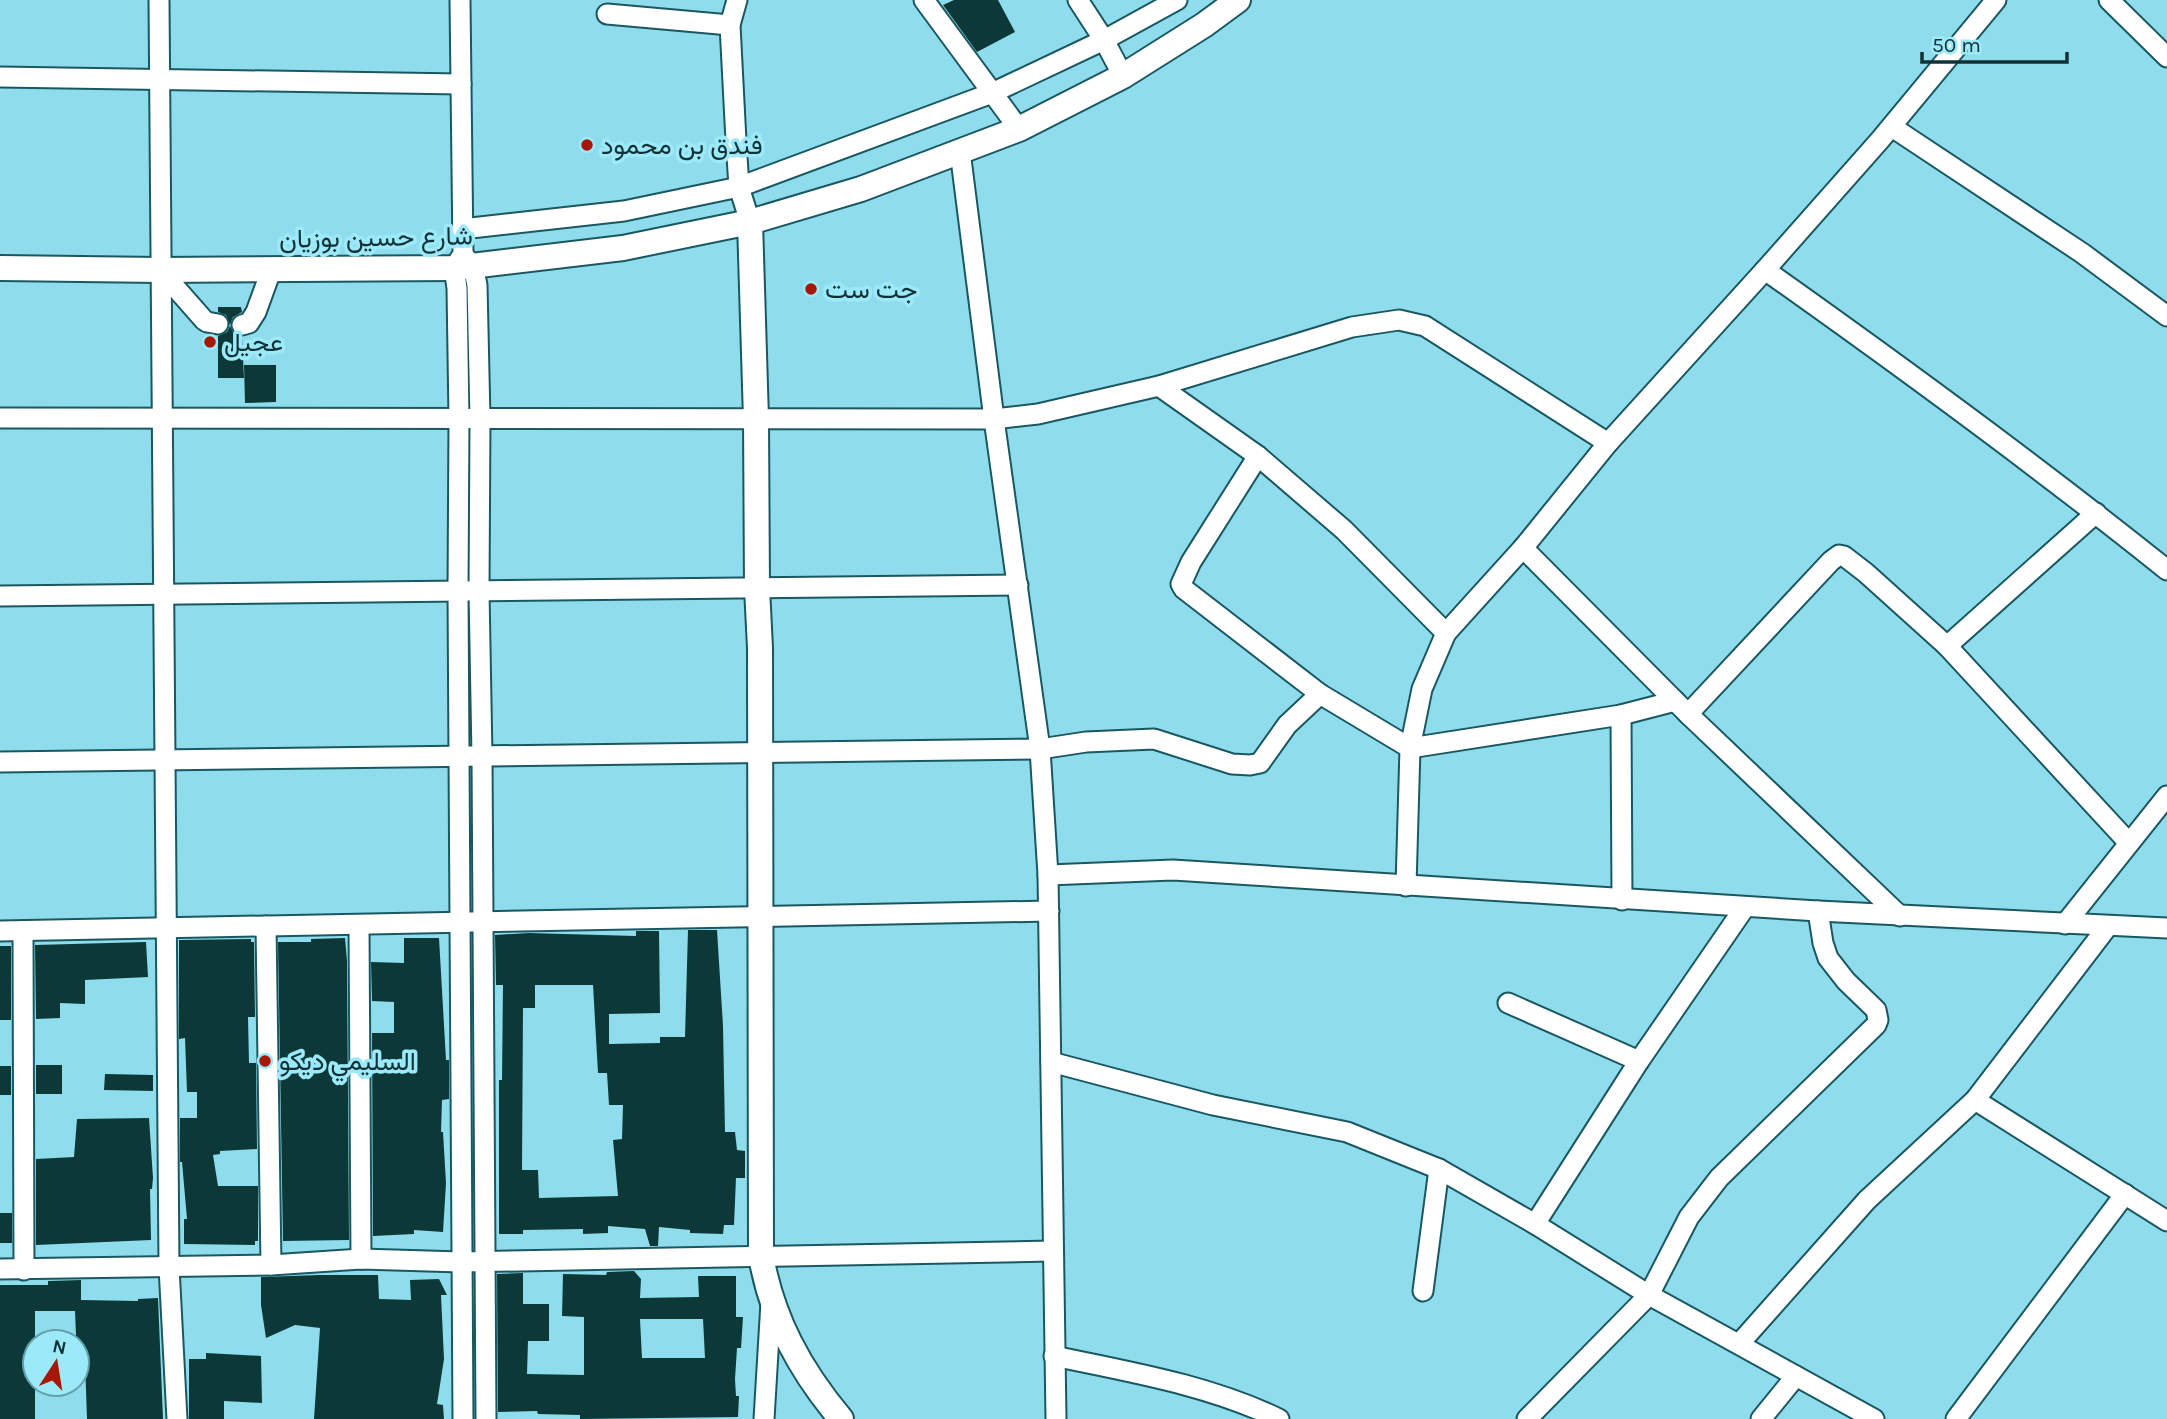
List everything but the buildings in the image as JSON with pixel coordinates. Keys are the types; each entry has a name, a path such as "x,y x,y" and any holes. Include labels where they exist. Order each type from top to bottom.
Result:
{"main road":[{"name":"شارع حسين بوزيان","path":"0,268 160,270 463,263 623,248 750,222 861,188 1019,129 1123,76 1204,25 1238,0"},
{"path":"750,222 760,648 761,1256 771,1302 783,1332 822,1396 841,1419"}],"street":[{"path":"159,0 169,1267 177,1419"},
{"path":"460,0 463,263 457,288 463,1419"},
{"path":"737,0 730,25 738,187 750,222"},
{"path":"924,0 1019,129"},
{"path":"1078,0 1123,76"},
{"path":"462,229 624,211 738,187 992,93 1104,40 1177,0"},
{"path":"1406,886 1410,748 1422,689 1446,633 1523,548 1608,443 1892,127 1996,0"},
{"path":"2109,0 2167,57"},
{"path":"607,14 730,25"},
{"path":"0,78 461,84"},
{"path":"1892,127 2082,253 2167,316"},
{"path":"960,151 1040,750 1049,911 1056,1419"},
{"path":"463,263 477,285 480,419 486,1419"},
{"path":"242,325 249,323 256,313 272,268"},
{"path":"160,270 204,320 218,324"},
{"path":"1765,270 1933,390 2167,570"},
{"path":"0,418 994,419 1038,414 1159,386 1352,327 1399,320 1425,326 1608,443"},
{"path":"1159,386 1258,456 1344,530 1446,633"},
{"path":"1258,456 1191,562 1181,584 1189,594 1320,694 1410,748 1681,707 1839,555 1855,564 1947,646 2129,843"},
{"path":"1947,646 2096,513"},
{"path":"1523,548 1681,707 1900,916"},
{"path":"0,596 1018,585"},
{"path":"0,762 1040,750 1086,742 1154,740 1232,764 1250,765 1260,763 1287,725 1320,694"},
{"path":"1621,715 1622,900"},
{"path":"2065,923 2167,796"},
{"path":"1048,875 1173,870 1622,900 2167,928"},
{"path":"1535,1224 1639,1061 1745,907"},
{"path":"0,931 1049,911"},
{"path":"1527,1419 1649,1295 1689,1217 1719,1178 1860,1041 1878,1020 1876,1010 1846,981 1828,958 1818,911"},
{"path":"359,925 361,1259"},
{"path":"266,926 271,1265"},
{"path":"1740,1344 1867,1200 1975,1100 2108,926"},
{"path":"23,931 24,1270"},
{"path":"1508,1003 1639,1061"},
{"path":"1051,1062 1213,1105 1347,1132 1439,1169 1535,1224 1649,1295 1874,1419"},
{"path":"1975,1100 2167,1221"},
{"path":"1423,1291 1439,1169"},
{"path":"1956,1419 2125,1194"},
{"path":"0,1269 271,1265 361,1259 461,1262 1052,1251"},
{"path":"764,1419 771,1302"},
{"path":"1054,1356 1222,1396 1279,1419"},
{"path":"1761,1419 1796,1376"}],"place":[{"name":"فندق بن محمود","path":"587,145"},
{"name":"جت ست","path":"811,289"},
{"name":"عجيل","path":"210,342"},
{"name":"السليمي ديكو","path":"265,1061"}]}
